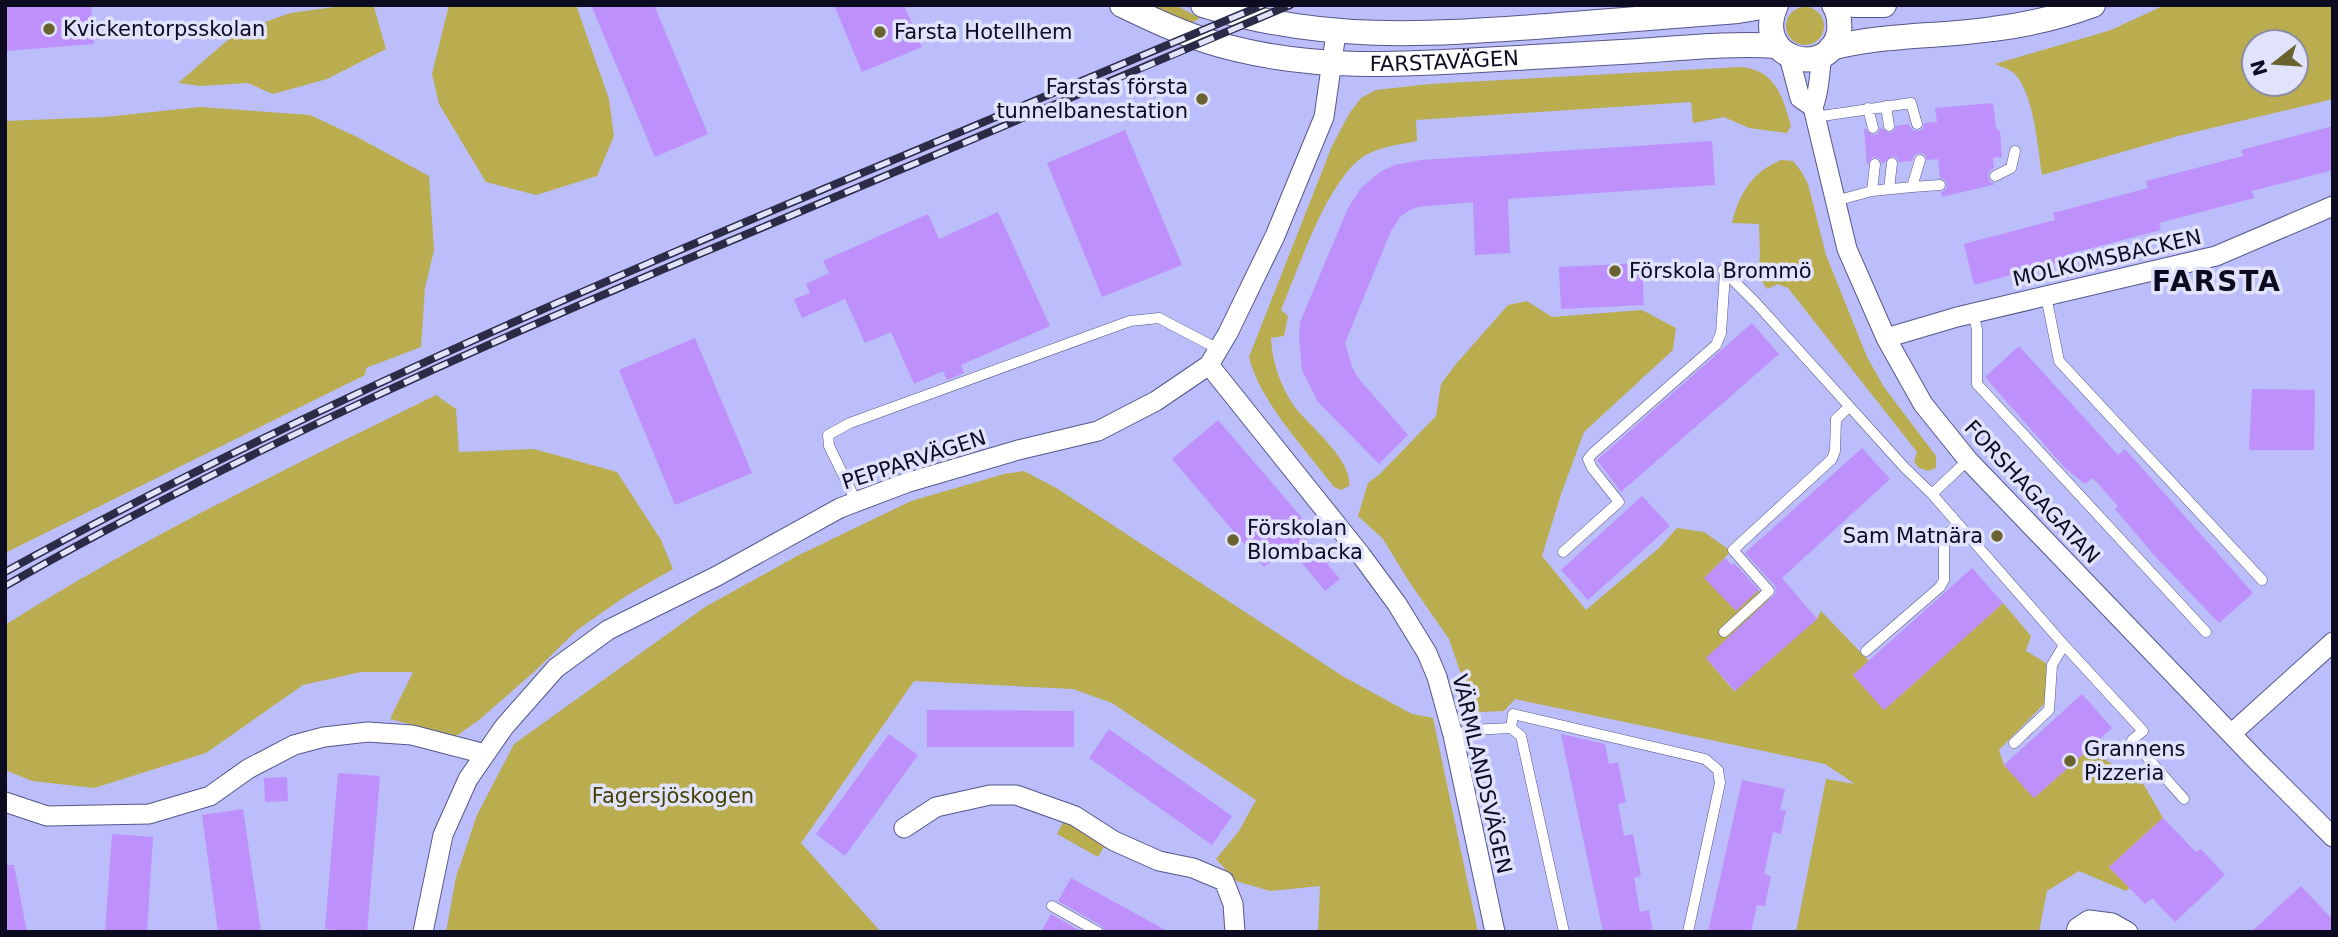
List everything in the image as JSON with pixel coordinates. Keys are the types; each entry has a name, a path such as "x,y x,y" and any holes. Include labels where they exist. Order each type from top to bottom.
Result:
{"street":[{"name":"FARSTAVÄGEN","path":"1122,5 1163,25 1235,49 1285,59 1387,66 1755,45 1783,51 1803,60 1861,40 2002,28 2035,22 2093,5"},
{"name":"FARSTAVÄGEN","path":"1203,5 1289,27 1383,35 1469,32 1738,11 1775,5 1770,29 1783,51"},
{"path":"1826,52 1838,37 1840,24 1833,5"},
{"path":"1854,5 1884,5"},
{"name":"PEPPARVÄGEN","path":"423,932 443,835 468,779 504,726 556,668 608,630 717,576 856,501 1018,450 1097,431 1156,401 1213,357 1275,236 1324,117 1336,33"},
{"name":"FORSHAGAGATAN","path":"1783,51 1800,97 1814,112"},
{"name":"FORSHAGAGATAN","path":"1826,52 1814,112 1847,249 1886,338 1923,404 1968,460 2333,837"},
{"name":"MOLKOMSBACKEN","path":"1886,338 1916,327 2216,256 2333,206"},
{"name":"VÄRMLANDSVÄGEN","path":"1213,357 1397,604 1427,653 1437,677 1453,735 1495,932"},
{"path":"2231,734 2331,646"},
{"path":"5,802 47,816 149,814 210,796 248,769 294,745 324,737 368,732 412,736 485,754"},
{"path":"904,828 936,807 990,795 1016,795 1048,804 1075,816 1114,841 1159,861 1201,871 1224,881 1233,904 1235,932"},
{"path":"2076,932 2077,928 2090,920 2112,923 2128,932"}],"lane":[{"path":"1814,112 1911,103 1917,124"},
{"path":"1886,106 1889,126"},
{"path":"1868,108 1873,128"},
{"path":"1995,176 2011,168 2015,151"},
{"path":"1912,187 1920,160"},
{"path":"1889,189 1892,163"},
{"path":"1872,191 1875,164"},
{"path":"1836,201 1872,191 1940,185"},
{"path":"1563,552 1619,502 1588,459 1716,345 1721,333 1724,271 1932,494 2143,731 2132,740 2184,799"},
{"path":"2046,296 2059,361 2262,580"},
{"path":"1973,313 1977,329 1977,384 2206,632"},
{"path":"856,501 830,446 828,435 850,423 1129,321 1158,318 1213,357"},
{"path":"1724,632 1769,591 1733,550 1832,459 1835,451 1836,419 1849,407"},
{"path":"1932,494 1968,460"},
{"path":"1866,651 1940,587 1944,580 1944,537 1958,524"},
{"path":"2014,743 2049,710 2052,665 2064,645"},
{"path":"1511,728 1513,714 1705,759 1718,770 1720,783 1688,932"},
{"path":"1453,735 1471,730 1511,728 1521,736 1564,932"},
{"path":"1052,906 1098,932"}],"green space":[{"path":"449,5 576,5 609,99 614,136 597,176 536,195 486,182 439,104 432,74"},
{"path":"1153,5 1175,5 1200,18 1190,24"},
{"path":"2165,5 2333,5 2333,99 2178,136 2042,175 2027,95 2015,74 1995,64 2111,30"},
{"path":"335,7 374,7 386,49 327,79 273,94 248,83 200,86 178,83 236,33 290,13"},
{"path":"1805,7 1819,12 1824,26 1819,40 1805,45 1791,40 1786,26 1791,12"},
{"path":"1740,67 1762,73 1776,86 1791,126 1787,133 1749,128 1724,117 1693,123 1691,102 1416,120 1417,141 1370,153 1355,163 1329,200 1306,247 1281,310 1288,316 1284,336 1271,338 1275,365 1289,399 1344,465 1349,486 1341,490 1334,487 1273,408 1249,357 1332,146 1361,98 1376,90 1430,84"},
{"path":"200,107 310,115 429,176 434,250 425,288 421,347 366,368 365,375 5,553 5,121 105,117"},
{"path":"1781,160 1793,161 1808,184 1826,255 1867,357 1884,387 1936,456 1936,468 1928,471 1919,468 1914,462 1917,452 1788,288 1778,284 1767,289 1757,273 1760,257 1759,224 1732,223 1748,185 1762,171"},
{"path":"1527,301 1552,317 1642,310 1676,328 1673,350 1584,432 1561,494 1542,556 1586,610 1659,548 1677,528 1704,532 1731,551 1705,578 1750,583 1771,601 1706,658 1734,691 1817,619 1821,611 1869,661 1853,675 1884,710 2003,603 2031,636 2026,651 2046,663 2046,702 1999,750 2004,765 2034,798 2089,749 2144,785 2163,818 2109,867 2130,888 2126,891 2079,871 2047,891 2039,932 1796,932 1826,779 1855,784 1825,764 1515,699 1504,711 1481,712 1473,709 1449,639 1383,539 1358,516 1368,483 1436,416 1441,384 1456,364 1508,305"},
{"path":"436,395 456,409 459,452 534,449 617,472 661,540 673,569 626,596 577,630 535,671 479,720 456,736 390,719 413,672 361,672 303,685 206,753 94,788 32,781 5,770 5,625 163,533"},
{"name":"Fagersjöskogen","path":"1024,471 1058,489 1344,677 1412,714 1433,718 1478,932 1318,932 1320,886 1270,891 1236,881 1216,859 1239,831 1256,800 1112,703 1073,689 914,681 801,843 881,932 446,932 456,877 477,815 514,744 705,607 797,556 911,501 1004,474"},
{"path":"1066,817 1108,840 1098,857 1057,834"}],"building":[{"name":"Kvickentorpsskolan","path":"5,5 91,5 94,44 5,51"},
{"path":"591,5 654,5 708,134 655,157"},
{"name":"Farsta Hotellhem","path":"834,5 904,5 922,47 862,72"},
{"path":"1993,103 1996,128 2000,131 2002,157 1993,158 1994,168 1989,171 1988,176 1990,182 1996,184 1942,197 1941,192 1946,189 1947,184 1940,178 1938,159 1927,160 1925,154 1919,153 1914,155 1912,161 1899,162 1892,156 1882,164 1879,158 1873,157 1867,165 1864,128 1872,135 1878,134 1880,127 1889,133 1894,131 1896,126 1909,124 1912,130 1918,131 1923,129 1924,123 1937,122 1935,108"},
{"path":"2333,126 2333,170 2252,191 2254,198 2159,223 2161,230 2069,254 2070,259 1974,285 1964,244 2055,220 2053,213 2148,188 2146,181 2243,156 2241,150"},
{"path":"1125,130 1182,265 1102,297 1047,163"},
{"path":"1712,141 1715,185 1508,199 1510,253 1475,255 1473,202 1410,210 1400,217 1391,231 1345,343 1352,367 1359,379 1408,435 1379,464 1318,402 1302,370 1300,322 1348,208 1361,188 1380,172 1395,165 1421,160"},
{"path":"998,212 1050,326 961,365 964,373 947,380 943,371 914,384 891,332 865,343 845,299 802,318 794,299 810,293 806,284 829,273 823,261 928,214 939,239"},
{"path":"1642,263 1644,305 1561,309 1559,267"},
{"path":"1752,323 1779,354 1621,492 1597,460"},
{"path":"695,338 752,473 675,505 619,370"},
{"path":"2019,346 2118,455 2125,449 2253,593 2219,623 2153,554 2115,509 2118,506 2093,478 2085,484 2066,469 1985,377"},
{"path":"2252,389 2315,390 2314,450 2249,450"},
{"path":"1218,420 1310,527 1302,534 1340,579 1325,591 1288,546 1264,567 1172,459"},
{"path":"1862,448 1890,479 1782,578 1817,619 1735,691 1706,658 1776,593 1775,586 1745,553"},
{"path":"1642,496 1670,526 1588,600 1561,570"},
{"path":"1725,558 1732,565 1734,563 1759,590 1736,611 1704,578"},
{"path":"1972,568 2003,603 1884,710 1853,675"},
{"path":"2082,694 2112,728 2034,798 2004,765"},
{"path":"927,710 1074,711 1074,747 927,747"},
{"path":"1109,729 1232,816 1212,845 1089,758"},
{"path":"889,734 918,755 845,856 816,834"},
{"path":"1561,734 1605,744 1609,764 1618,762 1626,802 1618,804 1624,836 1633,834 1641,876 1634,878 1640,912 1649,910 1653,932 1603,932"},
{"path":"338,773 380,776 367,932 325,929"},
{"path":"287,777 288,801 265,802 264,778"},
{"path":"1742,780 1785,789 1780,811 1786,810 1781,834 1773,832 1764,874 1771,876 1765,906 1757,905 1751,932 1708,932"},
{"path":"243,809 261,932 218,932 202,815"},
{"path":"2163,818 2196,852 2201,849 2225,875 2175,922 2152,898 2145,904 2109,867"},
{"path":"112,834 153,837 147,932 105,932"},
{"path":"5,865 14,865 27,932 5,932"},
{"path":"1071,878 1169,932 1105,932 1102,926 1058,901"},
{"path":"2301,886 2333,920 2333,932 2251,932"},
{"path":"1051,914 1082,932 1041,932"}],"railway":[{"path":"5,572 223,458 558,302 1263,5"},
{"path":"5,586 183,490 456,359 1290,5"}],"place":[{"name":"Kvickentorpsskolan","path":"49,29"},
{"name":"Farsta Hotellhem","path":"880,32"},
{"name":"Farstas första tunnelbanestation","path":"1202,99"},
{"name":"Förskola Brommö","path":"1615,271"},
{"name":"Sam Matnära","path":"1997,536"},
{"name":"Förskolan Blombacka","path":"1233,540"},
{"name":"Grannens Pizzeria","path":"2070,761"}],"district":[{"name":"FARSTA","path":"2217,281"}]}
